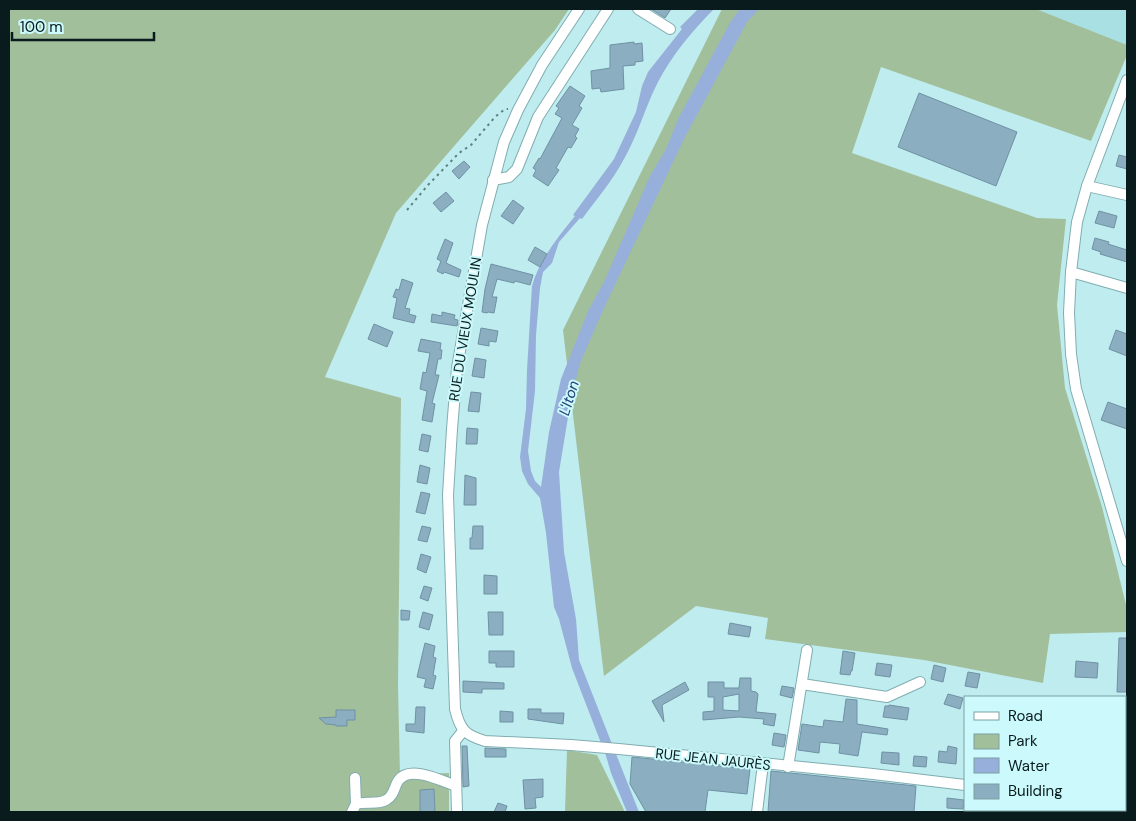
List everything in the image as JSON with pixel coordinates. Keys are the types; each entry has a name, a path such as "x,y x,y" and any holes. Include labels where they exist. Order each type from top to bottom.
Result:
{"street":[{"name":"RUE DU VIEUX MOULIN","path":"463,731 455,710 448,495 457,368 482,225 504,142 542,64 579,9"},
{"path":"493,180 509,177 517,170 538,117 608,9"},
{"path":"638,9 670,28"},
{"path":"1127,80 1125,91 1087,186 1077,222 1071,272 1069,313 1071,354 1076,389 1127,561"},
{"path":"1087,186 1127,195"},
{"path":"1071,272 1127,288"},
{"path":"788,767 807,650"},
{"path":"802,684 886,697 920,682"},
{"path":"457,812 455,741 463,731"},
{"name":"RUE JEAN JAURÈS","path":"463,731 485,742 619,749 964,785"},
{"path":"757,812 763,764"},
{"path":"354,808 363,801 385,801 390,797 400,778 408,774 426,775 456,786"},
{"path":"354,808 355,778"}],"path":[{"path":"407,210 416,197 459,153 471,145 495,117 505,109 518,110"}],"shaded area":[{"path":"1036,9 1127,9 1127,45"}],"green space":[{"path":"9,9 569,9 555,30 396,213 325,377 401,398 398,686 400,775 449,773 449,812 9,812"},
{"path":"722,9 1036,9 1127,45 1127,55 1091,141 881,67 852,153 1037,218 1066,219 1057,305 1065,388 1102,507 1127,609 1127,632 1050,634 1043,683 924,660 765,639 768,618 696,606 604,676 563,330"},
{"path":"567,750 597,755 625,812 565,812"}],"water":[{"name":"L'Iton","path":"698,9 714,9 683,43 670,62 653,92 620,167 582,219 580,218 559,242 552,263 543,272 540,288 536,335 535,391 528,451 531,471 535,481 541,487 549,432 561,379 588,311 604,282 650,176 666,149 679,117 730,23 740,9 759,9 747,22 684,139 580,363 571,399 559,472 564,552 576,619 579,660 612,744 601,743 572,668 554,607 540,498 528,484 522,471 520,457 526,409 532,286 539,267 550,249 614,159 636,112 642,86 648,72 682,29 680,27"},
{"path":"604,749 614,749 639,812 627,812 611,773"}],"building":[{"path":"651,9 671,9 665,18"},
{"path":"634,42 634,44 642,43 643,61 635,62 635,65 623,66 624,89 601,92 600,88 592,89 591,71 610,68 610,45"},
{"path":"570,86 585,96 579,106 582,108 572,125 579,129 575,136 577,138 571,148 568,147 556,168 559,170 548,186 533,176 536,170 533,168 540,159 562,118 555,114 559,108 556,106"},
{"path":"919,93 1017,132 996,186 898,147"},
{"path":"1119,155 1127,157 1127,169 1116,166"},
{"path":"464,161 470,167 459,179 452,171"},
{"path":"446,192 454,201 441,212 433,203"},
{"path":"513,200 524,208 513,224 501,216"},
{"path":"1099,211 1117,216 1114,228 1095,223"},
{"path":"1095,238 1127,250 1127,262 1100,254 1101,252 1092,249"},
{"path":"445,239 453,243 446,263 461,270 459,277 437,271 441,261 437,259"},
{"path":"535,247 547,254 540,267 528,260"},
{"path":"491,264 533,275 530,285 497,279 492,297 497,297 494,313 487,313 482,312"},
{"path":"402,279 413,283 405,308 410,309 409,314 416,316 414,323 393,318 397,298 393,297 396,289 399,290"},
{"path":"442,312 455,315 454,319 458,320 457,326 431,322 432,314 442,316"},
{"path":"374,324 393,332 387,347 368,339"},
{"path":"481,328 498,331 496,342 489,341 489,346 478,344"},
{"path":"1116,330 1127,334 1127,356 1109,349"},
{"path":"421,339 441,343 440,350 442,350 435,375 439,375 432,403 435,404 432,422 422,420 427,391 420,389 423,372 426,373 430,353 418,351"},
{"path":"475,358 486,360 484,378 472,376"},
{"path":"471,392 481,393 479,412 468,411"},
{"path":"1108,402 1127,409 1127,429 1101,420"},
{"path":"467,428 478,429 477,444 466,444"},
{"path":"422,434 431,436 428,452 419,450"},
{"path":"420,465 430,468 427,484 417,482"},
{"path":"465,475 476,478 476,505 464,505"},
{"path":"421,492 430,494 425,514 416,512"},
{"path":"422,526 431,528 427,542 418,540"},
{"path":"473,526 483,526 483,549 470,549"},
{"path":"421,554 431,557 426,573 417,569"},
{"path":"484,575 497,576 497,594 484,594"},
{"path":"424,586 432,588 428,601 420,598"},
{"path":"401,610 410,611 409,620 401,620"},
{"path":"423,612 433,615 429,630 419,627"},
{"path":"488,612 503,612 503,635 489,635"},
{"path":"730,623 751,627 749,637 728,634"},
{"path":"1119,638 1127,638 1127,692 1117,692"},
{"path":"425,643 435,646 433,657 436,658 433,675 436,676 433,689 424,687 426,679 417,677"},
{"path":"489,651 514,651 514,667 496,667 496,663 489,663"},
{"path":"843,651 855,653 850,675 840,674"},
{"path":"1076,661 1098,663 1097,678 1075,677"},
{"path":"877,663 892,665 890,677 875,675"},
{"path":"934,665 946,668 943,682 931,679"},
{"path":"968,672 980,674 977,688 965,686"},
{"path":"740,678 751,678 751,691 758,694 756,712 776,714 774,726 763,724 764,719 739,717 703,720 703,712 714,711 714,697 708,697 708,682 724,682 724,688 739,688","holes":["739,694 739,711 723,710 723,697"]},
{"path":"463,681 504,683 504,689 482,689 482,693 463,692"},
{"path":"685,682 689,690 662,705 664,722 652,701"},
{"path":"782,686 794,688 792,698 780,695"},
{"path":"948,694 963,698 960,709 944,704"},
{"path":"846,699 857,700 857,724 888,729 887,735 862,732 858,756 839,753 840,744 820,742 819,753 798,750 802,724 823,727 824,720 843,722"},
{"path":"885,706 909,708 907,720 883,717"},
{"path":"416,707 425,707 424,733 406,731 406,724 415,724"},
{"path":"528,709 541,709 541,713 564,713 563,724 528,719"},
{"path":"336,710 355,710 355,720 347,720 347,726 336,726 326,724 319,718 336,717"},
{"path":"500,711 513,712 513,722 500,722"},
{"path":"774,733 786,735 784,747 772,745"},
{"path":"462,746 467,746 469,786 463,787"},
{"path":"948,746 957,748 956,764 938,762 939,751 947,752"},
{"path":"485,748 506,749 506,757 485,757"},
{"path":"882,752 899,753 899,765 881,763"},
{"path":"914,756 927,757 926,767 913,766"},
{"path":"632,757 750,769 747,794 708,790 705,812 646,812 630,784"},
{"path":"771,771 916,786 914,812 768,812"},
{"path":"543,779 543,797 535,798 536,808 525,809 523,780"},
{"path":"434,789 435,812 420,812 420,790"},
{"path":"947,798 964,800 963,809 947,808"},
{"path":"498,803 507,806 505,812 494,812"}]}
